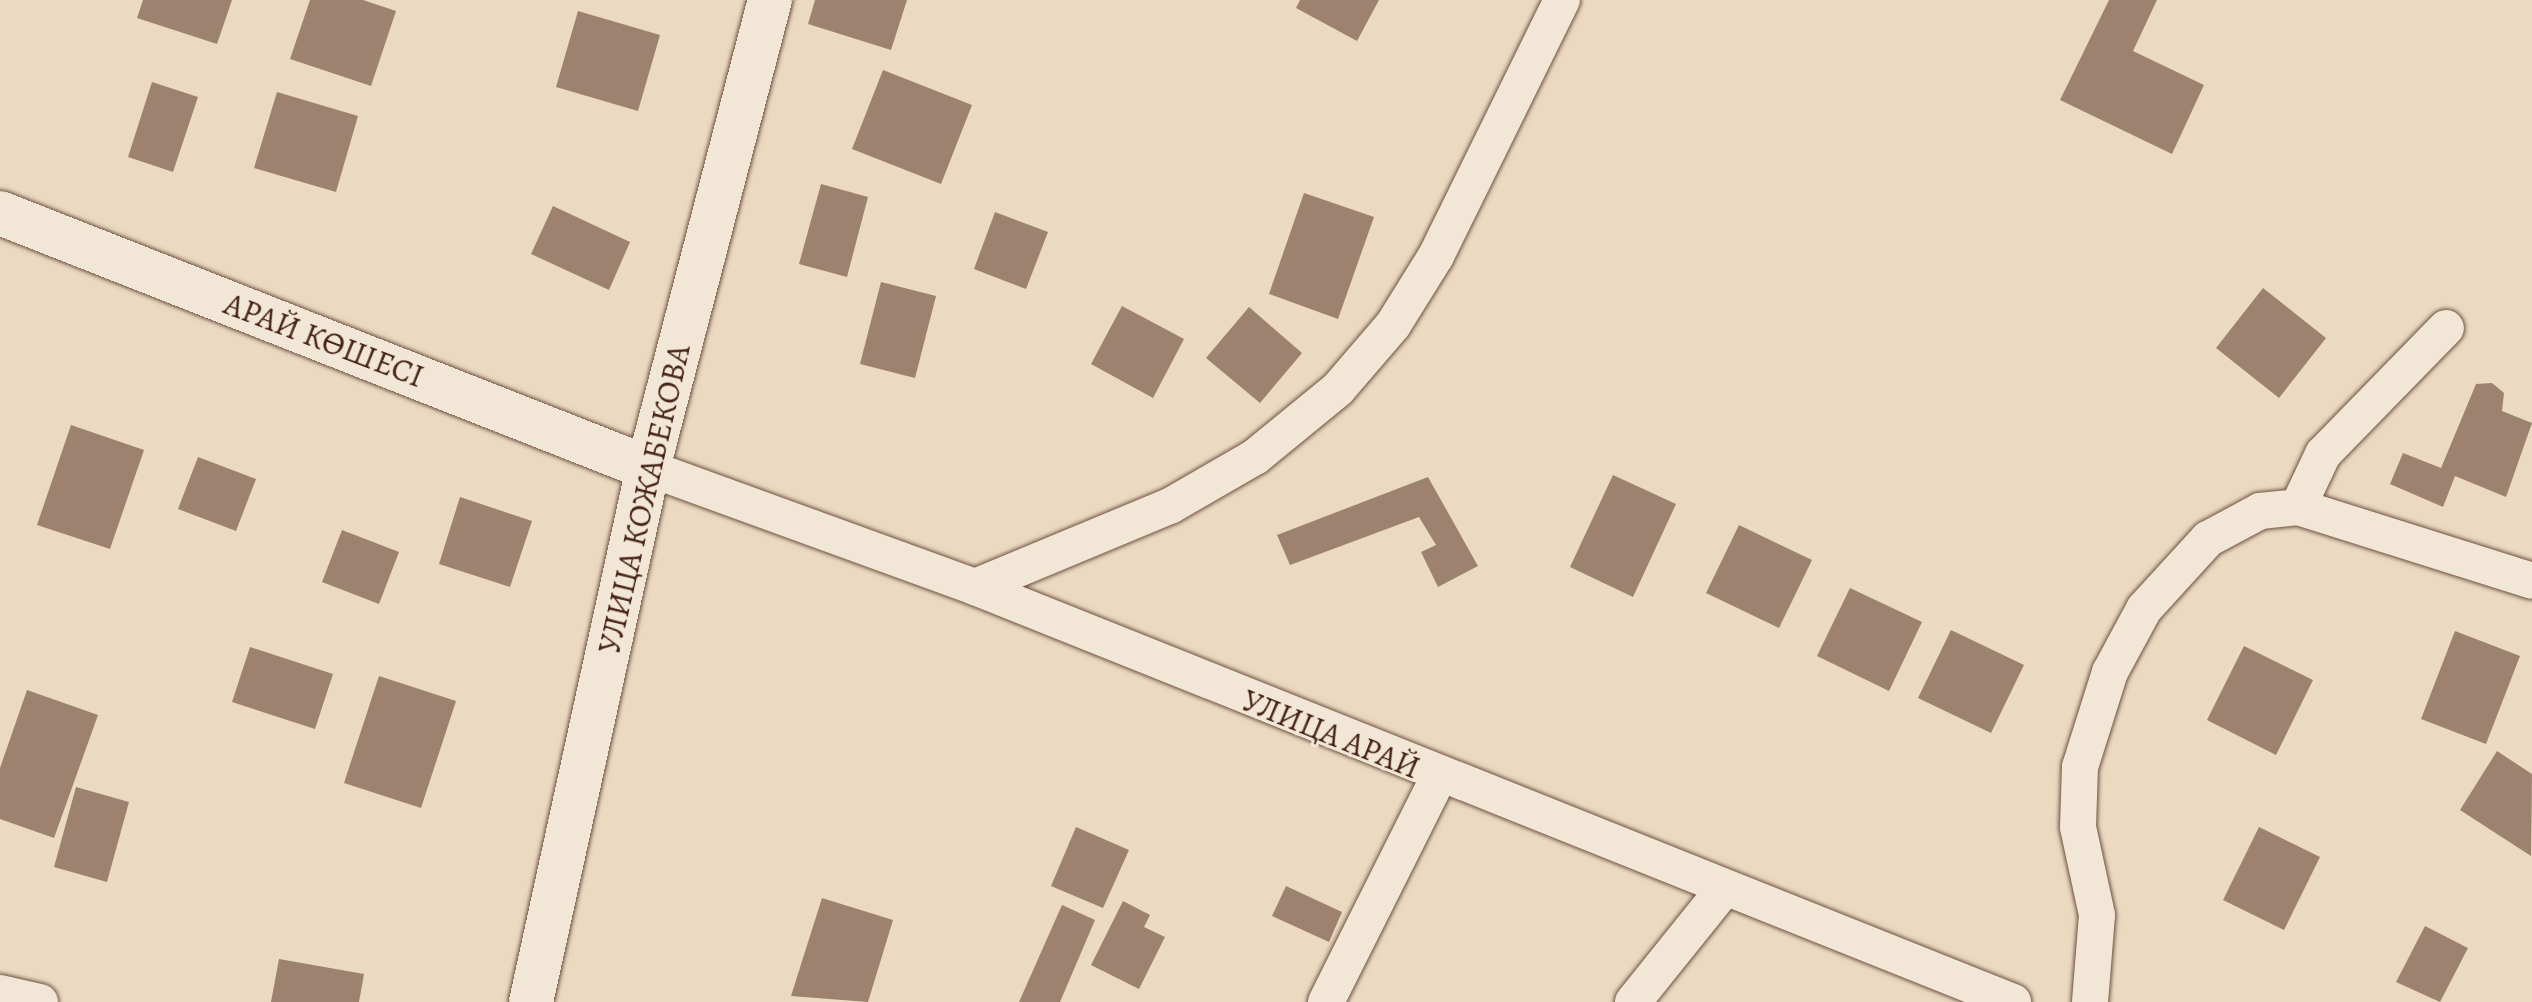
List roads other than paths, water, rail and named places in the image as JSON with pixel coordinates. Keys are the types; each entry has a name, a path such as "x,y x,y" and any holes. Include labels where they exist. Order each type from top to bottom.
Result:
{"main road":[{"name":"УЛИЦА КОЖАБЕКОВА","path":"531,1002 648,468 770,0"},
{"name":"АРАЙ КӨШЕСІ","path":"0,213 648,468"}],"street":[{"path":"975,587 1170,506 1255,457 1338,389 1393,325 1436,256 1562,0"},
{"path":"2298,507 2323,454 2446,328"},
{"name":"УЛИЦА АРАЙ","path":"648,468 975,587 1438,778 2013,1002"},
{"path":"2090,1002 2097,915 2078,827 2080,767 2110,672 2144,609 2208,539 2260,511 2298,507 2532,581"},
{"path":"1326,1002 1438,778"},
{"path":"1633,1002 1724,889"},
{"path":"0,993 40,1002"}]}
